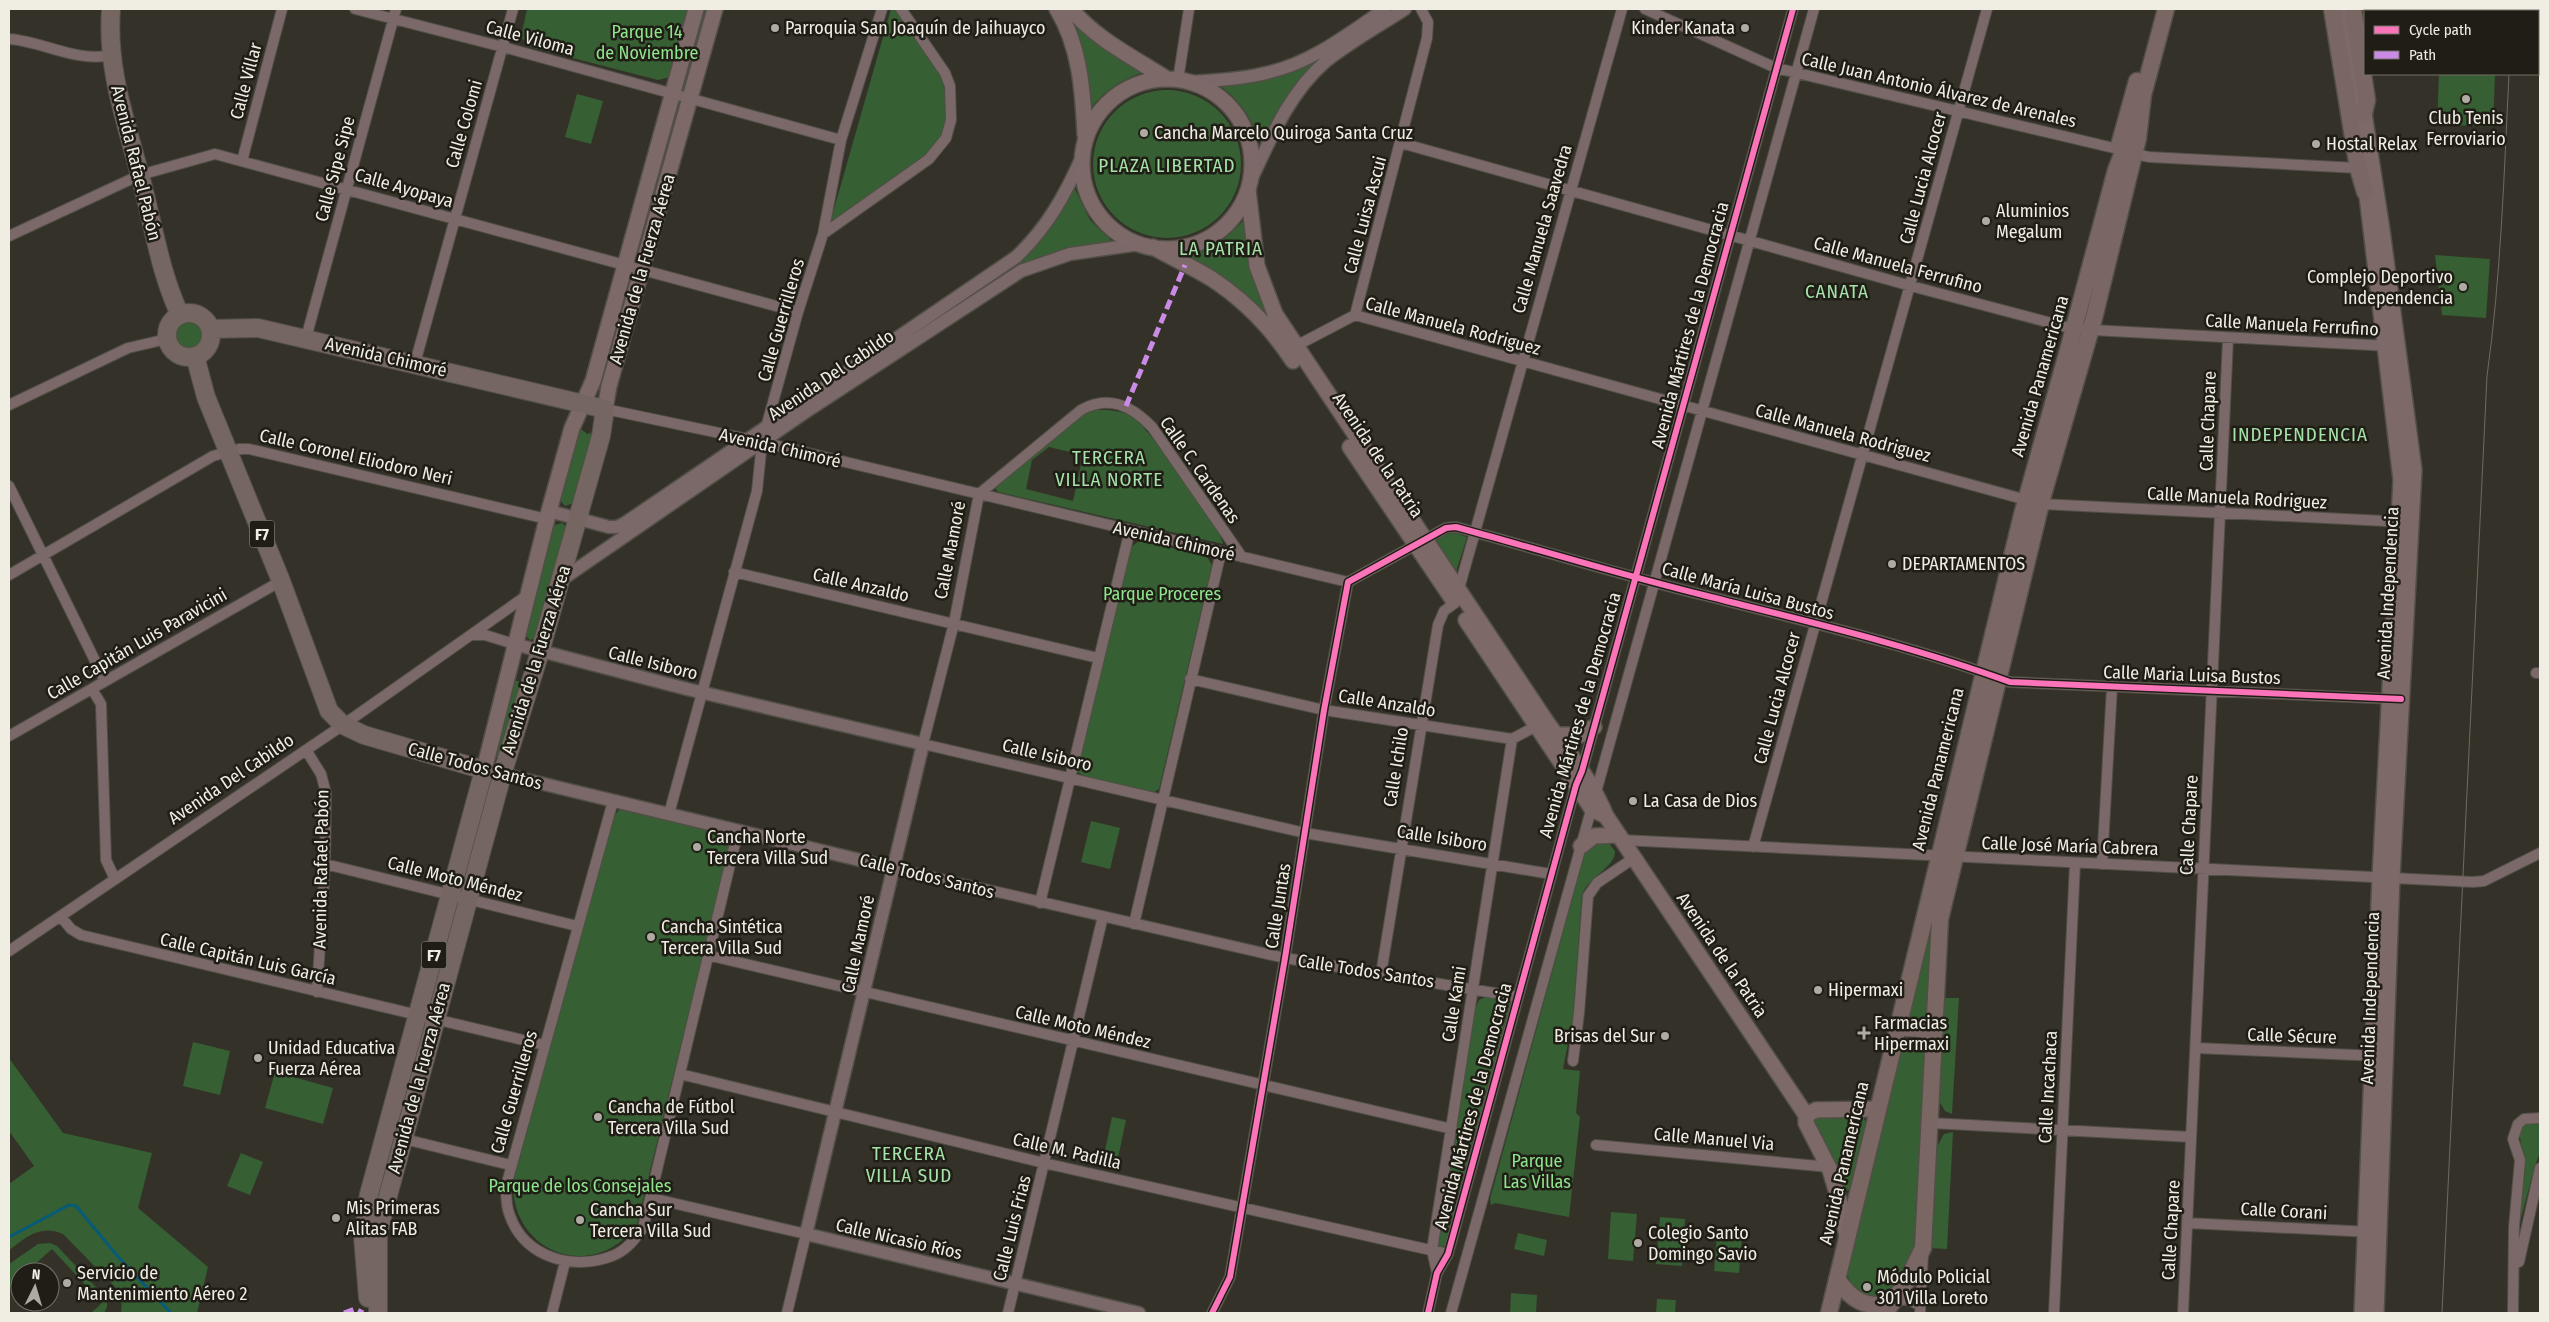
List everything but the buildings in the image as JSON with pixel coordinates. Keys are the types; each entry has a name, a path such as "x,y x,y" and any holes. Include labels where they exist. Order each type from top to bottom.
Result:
{"highway":[{"name":"Avenida Rafael Pabón","path":"111,9 109,38 113,74 164,276 180,314"},
{"path":"180,314 199,315 206,321 210,329 208,346 195,356 177,354 167,339 169,324 180,314"},
{"name":"Avenida Chimoré","path":"210,329 252,327 415,363 605,409"},
{"name":"F7","path":"195,356 206,397 281,581 329,711 343,725"},
{"name":"Avenida de la Fuerza Aérea","path":"459,897 502,775 540,652 601,436 605,409"},
{"name":"Calle Todos Santos","path":"343,725 382,742 484,770"},
{"name":"Avenida de la Fuerza Aérea","path":"378,1313 378,1233 403,1138 427,1017 459,897 484,770"},
{"name":"Avenida de la Fuerza Aérea","path":"369,1313 363,1237 365,1216 385,1134 427,1017"}],"main road":[{"name":"Avenida de la Fuerza Aérea","path":"484,770 526,596 572,428 593,381 696,9"},
{"name":"Avenida de la Fuerza Aérea","path":"605,409 609,386 715,9"},
{"path":"1057,9 1070,37 1077,62 1085,139 1082,157 1084,185 1096,210 1115,231 1146,246 1171,248 1189,246 1221,230 1234,217 1249,186 1252,164 1250,145 1244,128 1235,112 1222,99 1207,89 1178,80 1100,37 1071,9"},
{"path":"2136,146 2148,115 2177,9"},
{"path":"2342,11 2366,100 2364,114"},
{"path":"2342,11 2358,168 2365,192"},
{"name":"Avenida Independencia","path":"2342,11 2355,89 2364,114 2391,346"},
{"path":"2116,170 2118,149 2162,13"},
{"name":"Avenida Panamericana","path":"1829,1313 1898,1027 1945,857 2034,502 2136,146 2143,95 2162,13"},
{"path":"1085,139 1098,114 1117,95 1141,83 1178,80"},
{"name":"Avenida Independencia","path":"2355,89 2353,98 2365,174 2365,192 2414,470 2404,522 2386,877 2373,1232 2376,1313"},
{"name":"Avenida Panamericana","path":"2082,330 2116,170 2125,151 2136,111 2143,95"},
{"name":"Avenida de la Patria","path":"1249,186 1253,246 1264,290 1291,348 1541,724 1579,778 1596,793 1606,816 1620,838 1806,1115 1806,1123 1829,1167 1842,1210 1847,1237"},
{"name":"Avenida de la Patria","path":"1146,246 1210,278 1232,293 1291,348"},
{"name":"Avenida de la Patria","path":"1541,724 1556,736 1579,778 1592,809 1606,816"},
{"path":"1556,736 1580,735 1594,727"},
{"path":"1582,846 1594,836 1620,838"},
{"name":"Avenida Panamericana","path":"1888,1308 1908,1281 1923,1248 1931,1123 1940,919 1945,857"},
{"path":"1898,1027 1935,1031"},
{"path":"1806,1115 1816,1110 1878,1109"},
{"name":"Avenida Independencia","path":"2362,1313 2373,1232"},
{"path":"1837,1280 1854,1300 1888,1308"}],"street":[{"name":"Calle Villar","path":"242,161 282,9"},
{"name":"Calle Viloma","path":"354,9 395,14 503,47 841,140"},
{"name":"Calle Colomi","path":"415,363 513,9"},
{"name":"Calle Guerrilleros","path":"669,814 757,491 762,442 768,426 798,312 823,234 841,140 882,9"},
{"path":"823,234 930,159 946,138 951,120 950,86 945,73 901,9"},
{"path":"1189,9 1178,80 1249,76 1293,64 1342,38 1385,9"},
{"path":"1249,186 1280,120 1296,95 1310,78 1325,62 1405,9"},
{"name":"Calle Luisa Ascui","path":"1355,314 1427,38 1428,22 1421,9"},
{"name":"Calle Manuela Saavedra","path":"1456,596 1622,9"},
{"name":"Calle Juan Antonio Álvarez de Arenales","path":"1645,9 1776,68 2118,149"},
{"name":"Avenida Mártires de la Democracia","path":"1428,1313 1437,1273 1448,1254 1551,874 1636,577 1793,9"},
{"name":"Avenida Mártires de la Democracia","path":"1452,1313 1814,9"},
{"name":"Calle Lucia Alcocer","path":"1753,847 1987,9"},
{"name":"Calle Sipe Sipe","path":"306,338 395,14"},
{"path":"9,39 87,56 100,57 111,55"},
{"name":"Calle Manuela Ferrufino","path":"1401,143 1911,286 2082,330 2391,346"},
{"path":"2136,146 2149,157 2358,168"},
{"name":"Calle Ayopaya","path":"9,236 140,175 215,154 798,312"},
{"name":"Avenida Del Cabildo","path":"548,515 617,527 768,426 1016,257 1034,240 1050,220 1082,157"},
{"name":"Avenida Del Cabildo","path":"560,580 762,442 1021,271 1046,260 1070,254 1146,246"},
{"name":"Calle Manuela Rodriguez","path":"1291,348 1355,314 2034,502 2404,522"},
{"path":"9,405 128,348 167,339"},
{"name":"Calle Chapare","path":"2183,1313 2228,339"},
{"name":"Calle C. Cardenas","path":"979,494 1081,410 1091,404 1108,403 1126,406 1138,412 1152,427 1242,557"},
{"name":"Avenida Chimoré","path":"605,409 762,442 1348,582"},
{"name":"Calle Coronel Eliodoro Neri","path":"9,575 214,456 228,451 249,449 548,515"},
{"path":"9,486 105,681"},
{"name":"Calle Mamoré","path":"787,1313 866,992 923,744 954,623 979,494"},
{"name":"Calle María Luisa Bustos","path":"1421,543 1446,528 1456,527 1990,674"},
{"path":"1040,903 1130,530"},
{"path":"1348,582 1421,543"},
{"path":"1134,924 1190,679 1222,552"},
{"name":"Calle Anzaldo","path":"734,572 1098,658"},
{"name":"Calle Capitán Luis Paravicini","path":"9,736 281,581"},
{"name":"Calle Juntas","path":"1212,1313 1230,1277 1243,1209 1324,710 1348,582"},
{"name":"Avenida Del Cabildo","path":"9,951 343,725 526,596"},
{"name":"Calle Ichilo","path":"1381,974 1420,725 1440,616 1456,596"},
{"path":"472,635 485,635 540,652"},
{"name":"Calle Isiboro","path":"540,652 702,693 1305,833 1551,874"},
{"name":"Calle Maria Luisa Bustos","path":"1990,674 2010,682 2395,699"},
{"name":"Calle Anzaldo","path":"1190,679 1324,710 1512,739"},
{"path":"2102,864 2112,687"},
{"path":"92,689 100,704 106,860 115,879"},
{"path":"1512,739 1541,724"},
{"name":"Calle Kami","path":"1437,1273 1432,1250 1512,739"},
{"name":"Avenida Rafael Pabón","path":"306,750 321,774 326,792 325,864 317,992"},
{"name":"Calle Todos Santos","path":"484,770 1040,903 1285,958 1518,996"},
{"name":"Calle Guerrilleros","path":"613,801 510,1165 506,1186 510,1216 516,1230 526,1242 540,1252 565,1262 592,1262 614,1256 631,1244 643,1228 738,831"},
{"name":"Calle José María Cabrera","path":"1620,838 1945,857 2484,881 2540,853"},
{"path":"1573,1061 1579,1014 1588,896 1597,883 1634,858"},
{"name":"Calle Incachaca","path":"2054,1313 2075,863"},
{"name":"Calle Moto Méndez","path":"325,864 577,926"},
{"name":"Calle Luis Frias","path":"1008,1313 1103,916"},
{"name":"Calle Capitán Luis García","path":"61,917 71,929 81,935 544,1045"},
{"name":"Calle Moto Méndez","path":"707,955 1073,1042 1262,1083 1452,1129"},
{"name":"Calle Sécure","path":"2196,1048 2380,1056"},
{"name":"Calle M. Padilla","path":"680,1074 1044,1163 1448,1254"},
{"path":"2513,1313 2515,1277 2514,1227 2520,1160 2513,1139 2514,1131 2524,1119 2540,1118"},
{"path":"1931,1123 2191,1137"},
{"path":"385,1134 510,1165"},
{"name":"Calle Manuel Via","path":"1596,1144 1829,1167"},
{"path":"2515,1277 2540,1168"},
{"name":"Calle Nicasio Ríos","path":"651,1198 1139,1313"},
{"name":"Calle Corani","path":"2187,1223 2373,1232"},
{"path":"1920,1309 1923,1248"},
{"path":"552,1313 565,1262"},
{"path":"1888,1308 1905,1299 1920,1309"}],"green space":[{"name":"Parque 14 de Noviembre","path":"527,9 691,9 670,77 658,80 530,47 521,37"},
{"path":"702,9 708,9 686,86 682,87"},
{"path":"891,9 896,9 940,75 945,92 947,110 943,129 934,150 830,223"},
{"path":"1063,9 1146,71 1114,86 1089,110"},
{"path":"1329,53 1286,98 1261,143 1239,104 1219,85"},
{"name":"Club Tenis Ferroviario","path":"2439,75 2495,75 2493,127 2437,124"},
{"path":"1167,90 1195,95 1208,102 1219,112 1229,123 1236,136 1241,164 1236,192 1229,205 1219,216 1208,226 1195,233 1167,238 1139,233 1126,226 1115,216 1105,205 1098,192 1093,164 1098,136 1105,123 1115,112 1126,102 1139,95"},
{"path":"577,94 603,101 591,144 565,137"},
{"path":"678,102 680,106 639,257 635,258 676,103"},
{"path":"1074,187 1090,220 1114,243 1060,251 1034,259 1009,270 1046,232 1061,211"},
{"path":"1244,220 1247,247 1253,272 1273,321 1225,278 1186,258 1219,244"},
{"name":"Complejo Deportivo Independencia","path":"2435,255 2490,259 2486,318 2442,315"},
{"path":"190,319 196,320 201,324 205,329 205,341 201,346 196,350 190,351 184,350 179,346 175,341 174,335 175,329 179,324 184,320"},
{"name":"Parque Proceres","path":"1096,410 1120,412 1133,417 1141,424 1198,500 1220,535 1223,544 998,492 995,488 997,484 1083,415","holes":["1049,447 1083,455 1073,501 1026,489 1032,460"]},
{"path":"580,428 587,434 595,432 574,503 565,506 559,499"},
{"path":"562,523 567,527 536,638 530,640 525,635 552,526"},
{"path":"1456,533 1467,537 1455,575 1433,543 1444,535"},
{"name":"Parque Proceres","path":"1139,541 1206,555 1212,565 1159,789 1153,793 1083,776 1077,771 1128,554 1131,547"},
{"path":"515,681 522,685 498,759 496,757"},
{"name":"Parque de los Consejales","path":"619,810 727,834 730,844 637,1224 620,1242 600,1253 579,1256 558,1253 540,1243 526,1227 516,1207 513,1182 613,817"},
{"path":"1091,821 1120,828 1110,869 1081,862"},
{"name":"Parque Las Villas","path":"1608,842 1615,851 1614,857 1589,883 1582,895 1573,1017 1563,1069 1580,1071 1576,1113 1580,1117 1569,1217 1495,1203 1491,1205 1490,1199 1586,848 1591,843"},
{"path":"1942,864 1927,1022 1906,1019"},
{"name":"Parque Las Villas","path":"1487,996 1511,1002 1445,1246 1439,1248 1475,1009 1479,1000"},
{"path":"1942,998 1959,998 1952,1114 1945,1111 1937,1098"},
{"path":"1916,1036 1924,1041 1926,1045 1915,1245 1906,1271 1894,1288 1882,1297 1868,1297 1856,1290 1851,1284 1847,1270 1901,1045 1907,1038"},
{"path":"193,1042 230,1051 220,1095 183,1086"},
{"path":"9,1058 63,1133 152,1153 138,1208 208,1267 197,1313 121,1313 122,1297 116,1288 63,1234 55,1231 47,1230 34,1233 9,1250 9,1184 34,1166 9,1131"},
{"path":"275,1072 333,1088 323,1124 265,1108"},
{"path":"1861,1115 1867,1123 1851,1189 1846,1191 1843,1190 1813,1130 1813,1119 1816,1116"},
{"path":"1112,1117 1126,1120 1117,1163 1103,1160"},
{"path":"2540,1122 2540,1152 2519,1226 2525,1167 2519,1132 2526,1123"},
{"path":"1953,1132 1947,1249 1929,1248 1935,1150 1944,1134"},
{"path":"241,1153 263,1162 250,1195 227,1186"},
{"path":"1611,1212 1637,1214 1633,1261 1608,1259"},
{"path":"1660,1217 1685,1219 1682,1266 1656,1264"},
{"path":"1518,1233 1547,1240 1544,1256 1514,1249"},
{"path":"1717,1235 1742,1237 1739,1273 1714,1271"},
{"path":"50,1243 57,1246 107,1299 107,1307 104,1313 91,1313 102,1303 52,1249 37,1262 12,1262 38,1244"},
{"path":"10,1263 9,1288 9,1264"},
{"path":"1511,1293 1537,1295 1536,1313 1510,1313"},
{"path":"1657,1299 1676,1300 1675,1313 1656,1313"}],"waterway":[{"path":"9,1237 69,1205 76,1206 120,1259 171,1313"}],"tram line":[{"path":"2442,1313 2487,376 2499,263 2509,75"}],"marked path":[{"path":"1126,406 1185,265"},
{"path":"344,1313 355,1309 363,1313"}],"cycle path":[{"path":"1428,1313 1437,1273 1448,1254 1576,785 1582,771 1793,9"},
{"path":"1212,1313 1230,1277 1285,958 1324,710 1348,582 1446,528 1456,527 1649,581 1860,635 1936,657 2010,682 2401,699"}],"place":[{"name":"Parroquia San Joaquín de Jaihuayco","path":"775,28"},
{"name":"Kinder Kanata","path":"1745,28"},
{"name":"Club Tenis Ferroviario","path":"2466,99"},
{"name":"Cancha Marcelo Quiroga Santa Cruz","path":"1144,133"},
{"name":"Hostal Relax","path":"2316,144"},
{"name":"Aluminios Megalum","path":"1986,221"},
{"name":"Complejo Deportivo Independencia","path":"2463,287"},
{"name":"DEPARTAMENTOS","path":"1892,564"},
{"name":"La Casa de Dios","path":"1633,801"},
{"name":"Cancha Norte Tercera Villa Sud","path":"697,847"},
{"name":"Cancha Sintética Tercera Villa Sud","path":"651,937"},
{"name":"Hipermaxi","path":"1818,990"},
{"name":"Farmacias Hipermaxi","path":"1864,1033"},
{"name":"Brisas del Sur","path":"1665,1036"},
{"name":"Unidad Educativa Fuerza Aérea","path":"258,1058"},
{"name":"Cancha de Fútbol Tercera Villa Sud","path":"598,1117"},
{"name":"Mis Primeras Alitas FAB","path":"336,1218"},
{"name":"Cancha Sur Tercera Villa Sud","path":"580,1220"},
{"name":"Colegio Santo Domingo Savio","path":"1638,1243"},
{"name":"Servicio de Mantenimiento Aéreo 2","path":"67,1283"},
{"name":"Módulo Policial 301 Villa Loreto","path":"1867,1287"}],"district":[{"name":"PLAZA LIBERTAD","path":"1167,165"},
{"name":"LA PATRIA","path":"1221,248"},
{"name":"CANATA","path":"1837,291"},
{"name":"INDEPENDENCIA","path":"2300,434"},
{"name":"TERCERA VILLA NORTE","path":"1109,468"},
{"name":"TERCERA VILLA SUD","path":"909,1164"}]}
